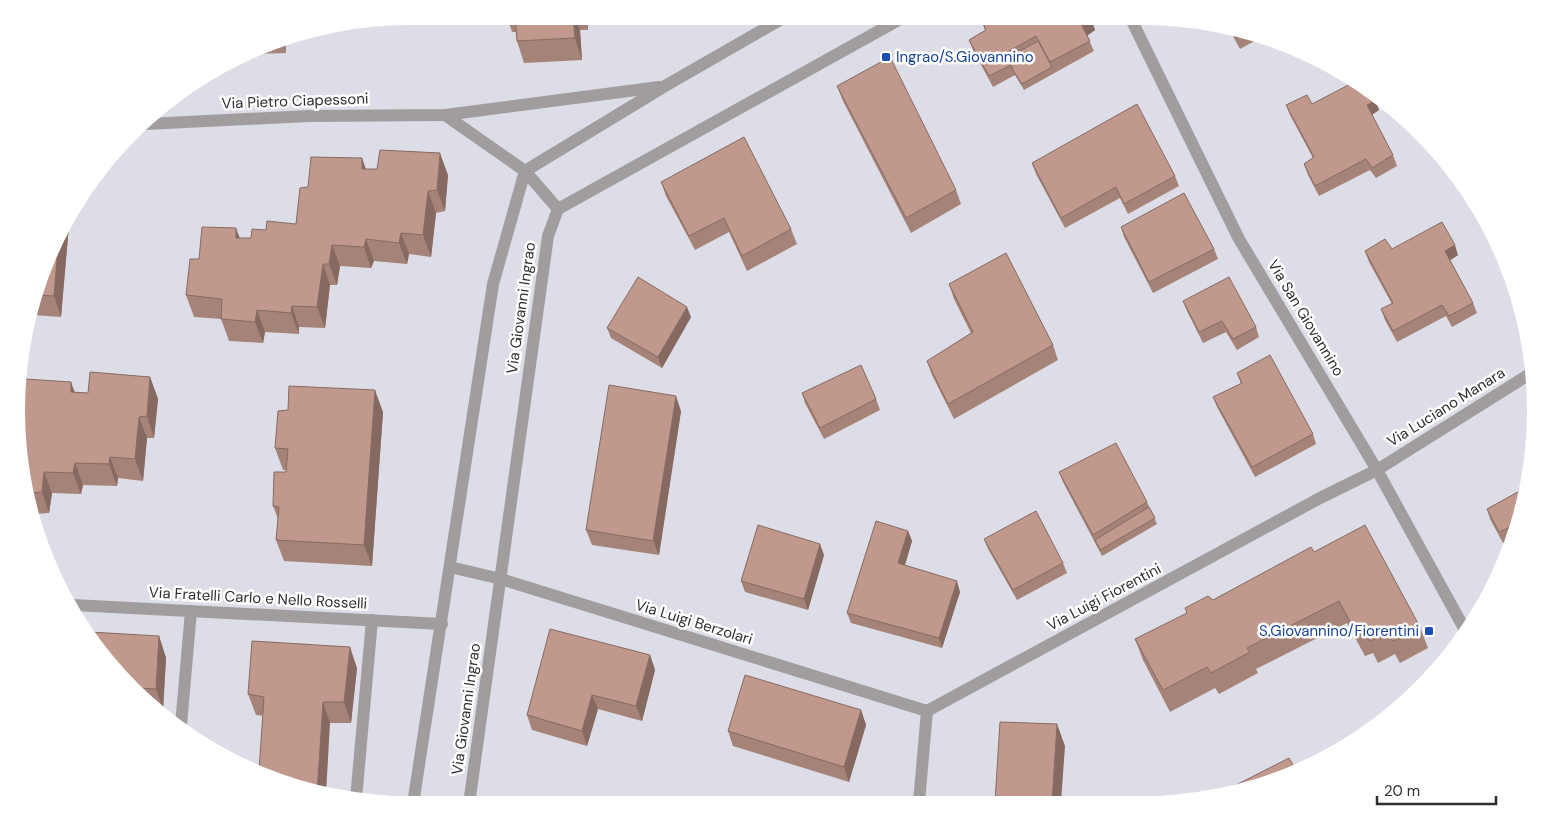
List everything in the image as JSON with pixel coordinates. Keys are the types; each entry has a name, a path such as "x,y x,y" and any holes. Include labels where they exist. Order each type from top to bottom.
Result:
{"street":[{"path":"525,171 665,86 771,25"},
{"path":"445,114 525,171 558,210 890,25"},
{"name":"Via San Giovannino","path":"1134,25 1240,239 1377,470 1462,625"},
{"name":"Via Pietro Ciapessoni","path":"153,124 309,116 445,114 665,86"},
{"name":"Via Giovanni Ingrao","path":"414,796 493,284 525,171"},
{"name":"Via Giovanni Ingrao","path":"470,796 548,236 558,210"},
{"name":"Via Luciano Manara","path":"1377,470 1525,377"},
{"name":"Via Luigi Fiorentini","path":"927,711 1312,503 1377,470"},
{"name":"Via Luigi Berzolari","path":"450,567 501,579 927,711"},
{"name":"Via Fratelli Carlo e Nello Rosselli","path":"78,605 442,624"},
{"path":"181,720 191,611"},
{"path":"357,792 372,620"},
{"path":"920,796 927,711"}],"building":[{"path":"516,25 574,25 575,38 517,41"},
{"path":"984,25 1083,25 1082,26 1090,41 1050,62 1036,36 1004,54 1011,65 989,76 969,40 986,30"},
{"path":"1038,41 1052,67 1022,84 1007,58"},
{"path":"890,57 956,190 906,218 837,86"},
{"path":"1348,85 1356,90 1372,102 1367,105 1393,155 1372,168 1366,159 1315,186 1304,164 1314,157 1286,105 1307,95 1312,104"},
{"path":"1137,104 1175,176 1124,204 1116,187 1061,218 1032,163"},
{"path":"744,137 791,229 742,256 724,218 689,236 661,182"},
{"path":"380,150 440,153 437,190 428,191 423,235 401,233 399,243 366,239 364,247 332,245 329,264 323,264 317,307 292,306 291,313 257,310 255,322 221,319 222,299 186,295 190,259 199,259 202,227 236,228 236,238 251,238 252,229 266,230 267,221 296,224 300,188 308,187 311,157 362,158 362,169 377,169"},
{"path":"1184,193 1214,249 1149,282 1121,227"},
{"path":"1442,222 1455,245 1445,251 1473,303 1449,316 1442,305 1393,331 1381,309 1393,303 1365,251 1385,239 1392,249"},
{"path":"1006,253 1053,345 948,404 927,361 973,332 949,284"},
{"path":"57,256 54,296 43,295"},
{"path":"638,277 687,307 658,357 607,328"},
{"path":"1229,277 1256,327 1233,339 1222,321 1199,332 1183,301"},
{"path":"1270,355 1313,434 1252,467 1213,397 1242,383 1237,373"},
{"path":"861,365 876,399 820,428 802,393"},
{"path":"90,372 150,377 147,416 139,417 135,459 110,457 109,464 75,463 73,473 44,472 42,492 34,493 26,436 26,379 71,382 71,392 88,393"},
{"path":"609,385 676,396 653,541 586,530"},
{"path":"289,386 375,390 364,545 276,540 279,507 273,506 274,472 286,472 288,449 275,448 278,411 288,410"},
{"path":"1116,443 1147,502 1093,535 1059,472"},
{"path":"1519,492 1509,528 1499,532 1487,509"},
{"path":"1149,507 1155,518 1100,550 1095,540"},
{"path":"1036,511 1063,563 1013,590 984,539"},
{"path":"876,521 908,531 898,563 957,581 939,638 847,613"},
{"path":"758,525 820,544 804,599 741,581"},
{"path":"1365,525 1420,627 1393,641 1387,633 1370,641 1365,632 1357,635 1339,601 1247,648 1250,652 1211,673 1207,667 1163,690 1135,639 1187,613 1185,608 1208,596 1213,600 1311,547 1314,552"},
{"path":"550,629 650,655 636,706 592,695 582,731 527,715"},
{"path":"95,632 159,636 156,689 144,688 121,665"},
{"path":"252,641 350,647 344,702 323,702 318,785 259,765 264,697 248,694"},
{"path":"745,675 861,710 844,767 728,731"},
{"path":"1000,722 1057,724 1052,796 995,796"},
{"path":"1289,758 1293,765 1265,776 1239,784"}],"place":[{"name":"Ingrao/S.Giovannino","path":"886,57"},
{"name":"S.Giovannino/Fiorentini","path":"1429,631"}]}
